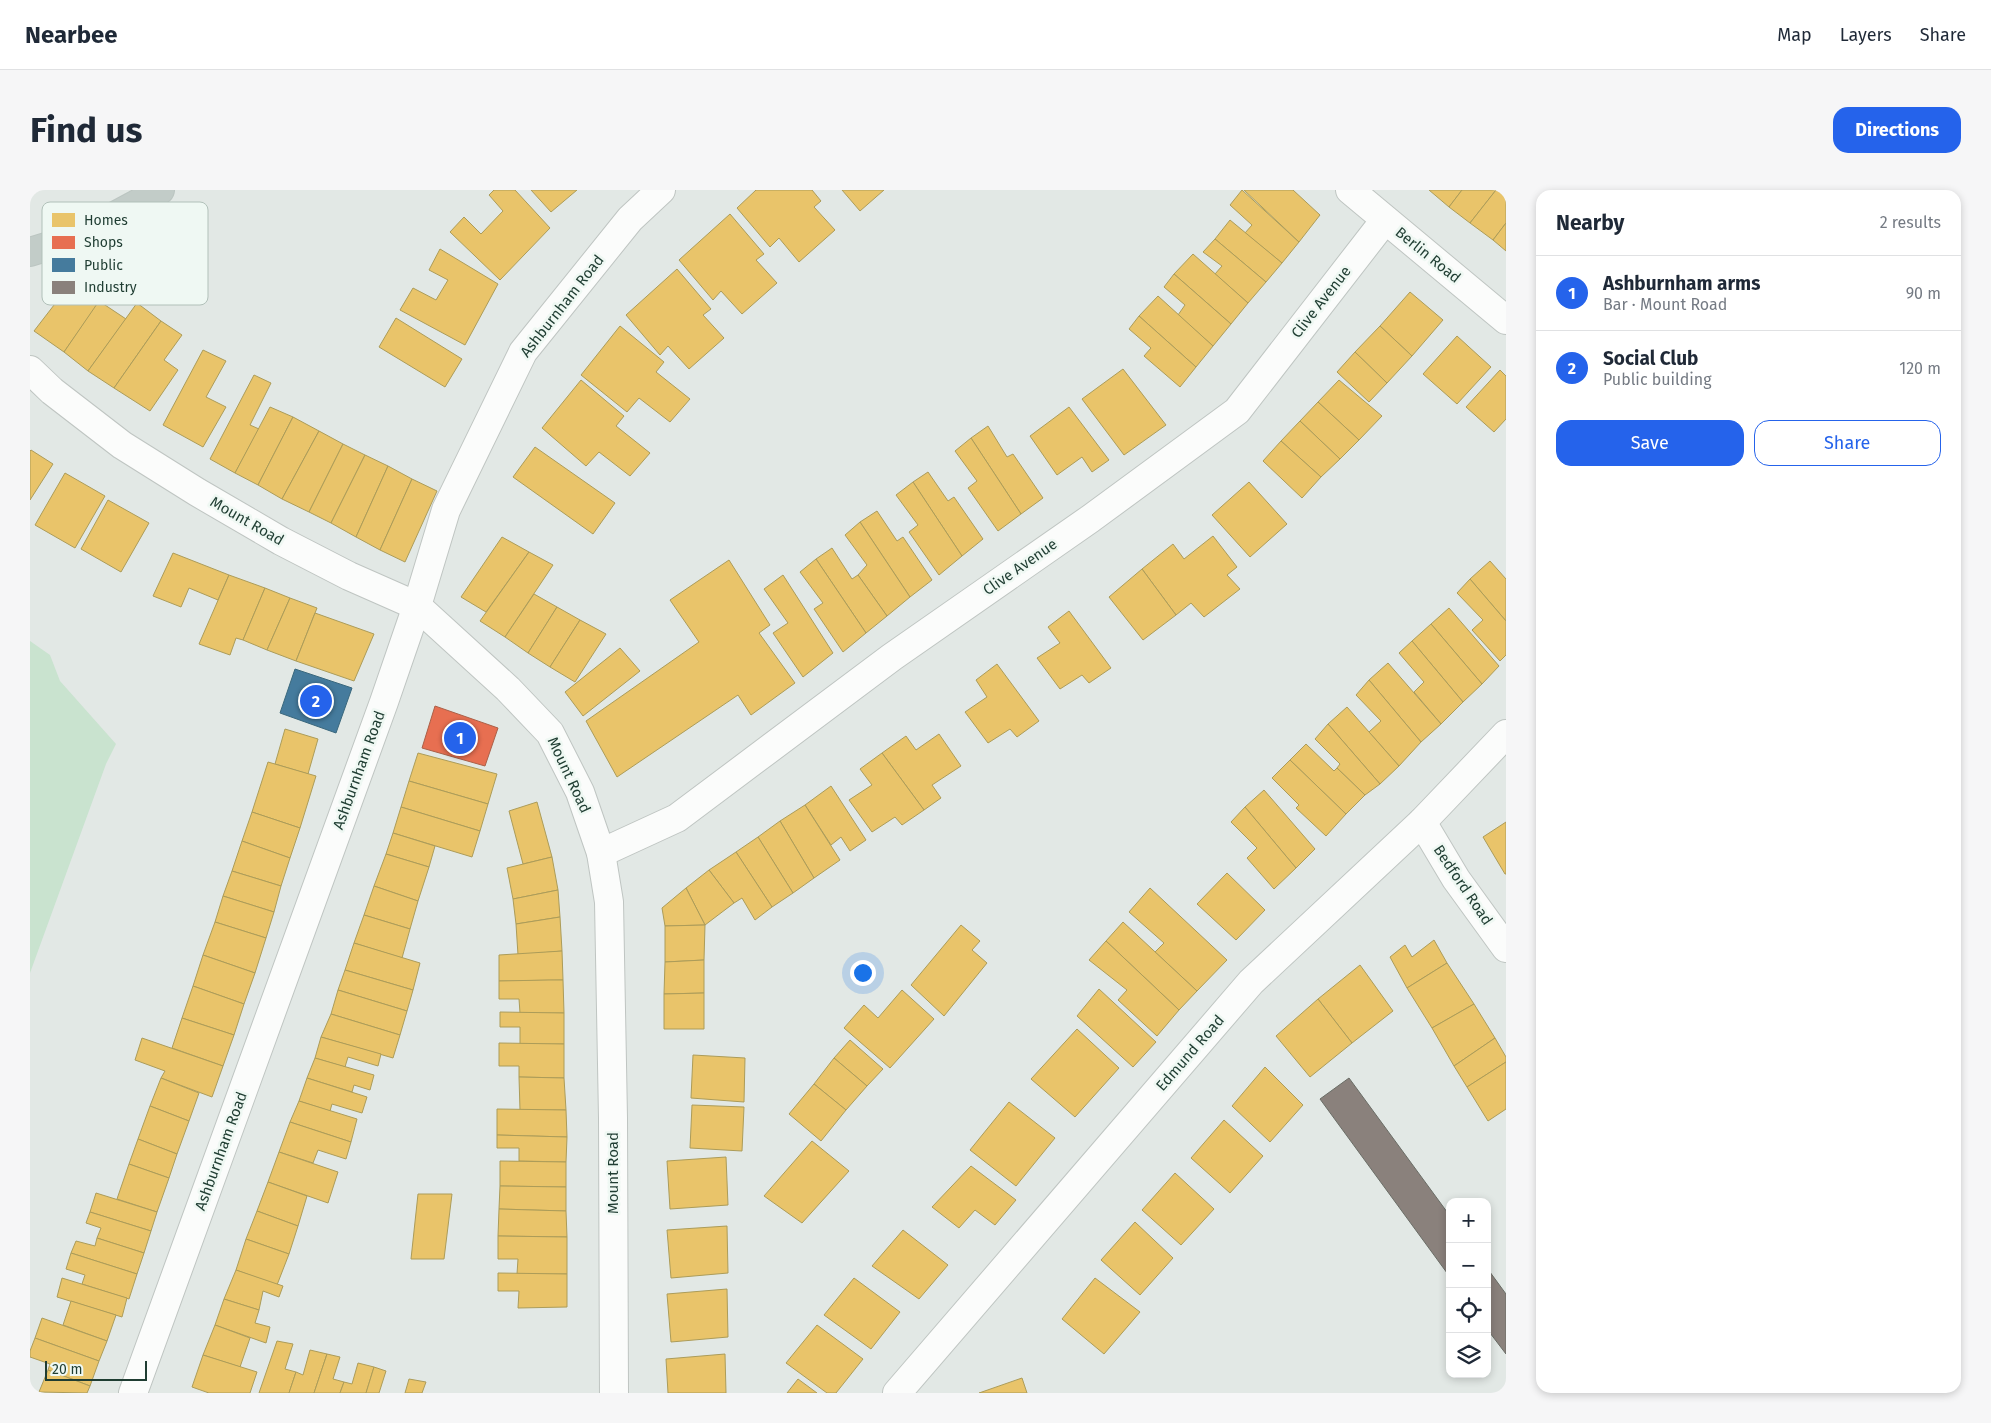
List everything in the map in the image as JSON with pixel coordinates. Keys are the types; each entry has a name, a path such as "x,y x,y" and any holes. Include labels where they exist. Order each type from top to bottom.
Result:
{"highway":[{"path":"140,202 160,190"},
{"path":"30,252 42,248"}],"street":[{"name":"Ashburnham Road","path":"133,1393 384,702 417,606 446,510 523,352 630,219 661,190"},
{"name":"Berlin Road","path":"1350,190 1506,320"},
{"name":"Clive Avenue","path":"601,853 676,818 892,657 1090,519 1237,411 1385,220"},
{"name":"Mount Road","path":"30,370 52,391 122,445 197,492 281,542 349,576 417,606 508,689 550,733 580,792 601,853 610,912 614,1393"},
{"name":"Edmund Road","path":"910,1387 1251,982 1422,822 1506,734"},
{"name":"Bedford Road","path":"1422,822 1456,879 1506,948"}],"green space":[{"path":"30,641 50,655 60,681 116,744 106,764 30,973"}],"building: Homes":[{"path":"494,190 515,190 550,228 500,280 450,232 464,217 481,234 503,211 489,195"},
{"path":"531,190 577,190 551,212"},
{"path":"756,190 812,190 821,201 814,207 835,230 799,262 779,238 770,247 737,208"},
{"path":"842,190 884,190 860,211"},
{"path":"1242,190 1299,242 1282,263 1245,233 1252,225 1230,205"},
{"path":"1244,190 1293,190 1320,215 1299,242"},
{"path":"1429,190 1462,190 1449,207"},
{"path":"1462,190 1496,190 1470,223 1449,207"},
{"path":"1496,190 1506,190 1506,223 1493,240 1470,223"},
{"path":"730,214 764,254 756,260 777,283 742,314 721,291 713,300 679,260"},
{"path":"1230,220 1282,263 1266,282 1215,239"},
{"path":"1506,223 1506,251 1493,240"},
{"path":"1215,239 1266,282 1248,303 1215,274 1222,266 1203,252"},
{"path":"440,249 498,284 465,345 400,310 413,288 436,300 448,280 429,270"},
{"path":"1193,254 1248,303 1231,324 1174,274"},
{"path":"677,269 711,309 703,315 724,338 689,369 668,346 660,355 626,315"},
{"path":"1174,274 1231,324 1213,346 1178,315 1185,305 1164,287"},
{"path":"1410,292 1443,320 1412,356 1380,326"},
{"path":"1158,296 1213,346 1196,367 1139,316"},
{"path":"54,305 97,305 64,352 34,331"},
{"path":"96,305 105,305 126,319 88,371 64,352"},
{"path":"136,305 140,305 161,321 114,388 88,371"},
{"path":"1139,316 1196,367 1180,387 1144,356 1151,348 1129,329"},
{"path":"396,318 462,359 445,387 379,347"},
{"path":"161,321 182,335 164,360 178,370 150,411 114,388"},
{"path":"620,326 664,362 656,372 690,399 670,422 639,398 627,412 581,375"},
{"path":"1380,326 1412,356 1387,383 1355,352"},
{"path":"1457,336 1491,367 1457,404 1423,374"},
{"path":"203,350 226,361 206,397 226,407 203,447 163,425"},
{"path":"1355,352 1387,383 1369,402 1337,372"},
{"path":"1123,369 1166,425 1124,455 1082,399"},
{"path":"1500,370 1506,376 1506,419 1494,432 1466,407"},
{"path":"254,375 271,383 250,425 259,429 235,473 210,459"},
{"path":"581,380 624,416 616,426 650,453 630,476 599,452 586,466 542,428"},
{"path":"1339,380 1382,416 1359,440 1318,402"},
{"path":"1318,402 1359,440 1340,459 1300,421"},
{"path":"270,407 293,417 258,485 235,473"},
{"path":"1069,407 1109,460 1092,472 1082,457 1057,475 1030,436"},
{"path":"293,417 319,431 282,499 258,485"},
{"path":"1300,421 1340,459 1321,477 1281,441"},
{"path":"988,426 1007,457 1013,454 1043,498 1021,514 971,438"},
{"path":"319,431 343,444 309,512 282,499"},
{"path":"971,438 1021,514 998,531 968,488 977,481 955,451"},
{"path":"1281,441 1321,477 1302,498 1263,461"},
{"path":"343,444 365,455 331,523 309,512"},
{"path":"535,447 615,503 593,534 513,477"},
{"path":"30,451 53,464 30,500"},
{"path":"365,455 388,466 356,537 331,523"},
{"path":"388,466 412,479 380,550 356,537"},
{"path":"928,472 948,501 954,497 983,539 962,556 913,482"},
{"path":"65,473 105,496 75,548 35,525"},
{"path":"412,479 437,491 405,562 380,550"},
{"path":"913,482 962,556 939,575 909,532 918,525 896,495"},
{"path":"1249,482 1287,524 1250,557 1212,515"},
{"path":"108,500 149,523 121,572 81,549"},
{"path":"877,511 897,541 903,537 932,580 910,597 860,522"},
{"path":"860,522 910,597 887,616 858,575 867,565 845,535"},
{"path":"1213,536 1237,567 1227,575 1240,589 1204,617 1191,603 1176,615 1142,569 1173,544 1184,559"},
{"path":"502,537 529,552 486,612 461,597"},
{"path":"832,548 852,579 858,575 887,616 866,633 816,559"},
{"path":"529,552 553,565 505,637 480,621"},
{"path":"173,553 229,575 218,600 189,588 181,607 153,596"},
{"path":"816,559 866,633 843,652 814,609 823,603 800,572"},
{"path":"729,560 770,625 759,633 795,683 751,715 738,695 617,777 586,721 699,642 670,600"},
{"path":"1490,561 1506,579 1506,621 1470,579"},
{"path":"1142,569 1176,615 1143,640 1109,597"},
{"path":"229,575 265,588 243,640 236,638 230,655 199,644"},
{"path":"783,575 833,653 803,677 773,633 788,623 764,589"},
{"path":"1470,579 1506,621 1506,655 1500,661 1472,630 1483,620 1457,593"},
{"path":"265,588 290,598 267,650 243,640"},
{"path":"534,594 557,607 528,653 505,637"},
{"path":"290,598 317,608 296,661 267,650"},
{"path":"557,607 580,620 550,667 528,653"},
{"path":"1449,608 1499,666 1482,684 1431,624"},
{"path":"1069,611 1111,668 1089,683 1082,675 1060,689 1037,658 1060,643 1048,627"},
{"path":"315,613 374,634 354,681 296,661"},
{"path":"580,620 606,634 575,682 550,667"},
{"path":"1431,624 1482,684 1463,702 1412,641"},
{"path":"1412,641 1463,702 1441,724 1414,692 1424,682 1399,653"},
{"path":"620,648 640,671 583,716 565,692"},
{"path":"1388,663 1441,724 1421,742 1369,680"},
{"path":"997,664 1039,721 1017,737 1010,729 988,743 965,712 987,697 976,680"},
{"path":"1369,680 1421,742 1399,766 1369,732 1381,721 1356,695"},
{"path":"1347,707 1399,766 1380,784 1328,724"},
{"path":"1328,724 1380,784 1365,795 1337,768 1340,764 1315,739"},
{"path":"285,729 318,739 308,774 275,764"},
{"path":"939,734 961,766 932,785 941,798 924,810 882,753 906,736 916,750"},
{"path":"1306,744 1334,771 1337,768 1365,795 1346,814 1290,760"},
{"path":"418,753 497,774 488,804 409,781"},
{"path":"882,753 924,810 902,825 895,817 872,832 849,800 872,785 860,769"},
{"path":"1290,760 1346,814 1326,836 1296,808 1299,805 1272,778"},
{"path":"268,762 316,776 300,828 252,812"},
{"path":"409,781 488,804 480,831 401,807"},
{"path":"831,786 866,840 850,851 841,837 831,845 805,805"},
{"path":"1264,790 1315,849 1296,868 1245,807"},
{"path":"537,802 552,857 523,864 509,811"},
{"path":"805,805 840,860 814,878 780,821"},
{"path":"401,807 480,831 472,857 393,833"},
{"path":"1245,807 1296,868 1274,889 1247,858 1257,848 1231,822"},
{"path":"252,812 300,828 290,858 242,841"},
{"path":"780,821 814,878 793,893 758,837"},
{"path":"1506,822 1506,874 1505,874 1483,837"},
{"path":"393,833 435,846 429,867 386,854"},
{"path":"758,837 793,893 772,907 736,852"},
{"path":"242,841 290,858 281,886 232,871"},
{"path":"736,852 772,907 755,920 742,898 734,903 709,870"},
{"path":"386,854 429,867 418,901 374,886"},
{"path":"552,857 558,890 513,899 507,868"},
{"path":"709,870 734,903 705,925 686,888"},
{"path":"232,871 281,886 274,912 223,896"},
{"path":"1227,873 1265,910 1236,940 1197,904"},
{"path":"374,886 418,901 410,929 364,915"},
{"path":"686,888 705,925 665,926 662,908"},
{"path":"1150,888 1227,960 1197,991 1155,952 1164,943 1129,912"},
{"path":"558,890 560,917 516,924 513,899"},
{"path":"223,896 274,912 266,938 215,922"},
{"path":"364,915 410,929 402,958 354,943"},
{"path":"560,917 562,951 518,955 516,924"},
{"path":"215,922 266,938 255,973 203,955"},
{"path":"1123,922 1197,991 1179,1010 1106,941"},
{"path":"705,925 704,960 665,962 665,926"},
{"path":"961,925 980,941 972,950 987,963 944,1016 911,985"},
{"path":"1434,940 1447,963 1407,988 1390,957 1405,945 1412,957"},
{"path":"1106,941 1179,1010 1157,1036 1118,1000 1127,990 1089,960"},
{"path":"354,943 420,963 413,990 345,970"},
{"path":"562,951 563,980 499,981 499,955"},
{"path":"203,955 255,973 244,1004 193,986"},
{"path":"704,960 704,993 664,994 665,962"},
{"path":"1447,963 1474,1004 1432,1028 1407,988"},
{"path":"1360,965 1393,1011 1352,1043 1318,999"},
{"path":"345,970 413,990 407,1011 338,990"},
{"path":"563,980 564,1013 520,1013 519,999 499,999 499,981"},
{"path":"193,986 244,1004 234,1035 182,1018"},
{"path":"1099,989 1156,1042 1133,1067 1077,1016"},
{"path":"338,990 407,1011 400,1035 331,1014"},
{"path":"902,990 934,1019 890,1068 844,1028 864,1005 878,1018"},
{"path":"704,993 704,1029 664,1029 664,994"},
{"path":"1318,999 1352,1043 1310,1077 1276,1036"},
{"path":"1474,1004 1495,1038 1454,1066 1432,1028"},
{"path":"500,1012 564,1013 564,1044 520,1044 520,1027 500,1027"},
{"path":"331,1014 400,1035 393,1058 321,1037"},
{"path":"182,1018 234,1035 223,1066 172,1048"},
{"path":"1077,1029 1119,1068 1075,1117 1031,1079"},
{"path":"321,1037 381,1054 378,1066 348,1057 345,1067 315,1058"},
{"path":"142,1038 223,1066 212,1097 161,1078 165,1071 135,1060"},
{"path":"1495,1038 1506,1057 1506,1062 1467,1087 1454,1066"},
{"path":"850,1040 883,1069 867,1086 834,1058"},
{"path":"499,1043 564,1044 564,1078 519,1077 519,1066 499,1066"},
{"path":"693,1055 745,1058 744,1102 691,1098"},
{"path":"315,1058 374,1075 370,1090 354,1085 352,1092 307,1078"},
{"path":"834,1058 867,1086 846,1110 814,1084"},
{"path":"1506,1062 1506,1109 1488,1121 1467,1087"},
{"path":"1265,1067 1303,1105 1270,1142 1232,1106"},
{"path":"519,1077 564,1078 566,1110 520,1110"},
{"path":"161,1078 199,1093 189,1121 150,1106"},
{"path":"307,1078 367,1097 362,1113 332,1104 330,1111 299,1101"},
{"path":"814,1084 846,1110 821,1141 789,1114"},
{"path":"299,1101 357,1119 351,1142 290,1122"},
{"path":"1009,1102 1055,1138 1016,1186 970,1150"},
{"path":"692,1105 744,1107 742,1151 690,1148"},
{"path":"150,1106 189,1121 177,1154 138,1139"},
{"path":"497,1109 566,1110 567,1137 497,1135"},
{"path":"1224,1120 1263,1156 1230,1193 1191,1158"},
{"path":"290,1122 351,1142 346,1159 318,1150 313,1163 279,1152"},
{"path":"497,1135 567,1137 566,1162 519,1161 519,1148 497,1148"},
{"path":"138,1139 177,1154 169,1178 129,1164"},
{"path":"812,1141 849,1171 802,1223 764,1196"},
{"path":"279,1152 338,1172 328,1203 268,1182"},
{"path":"726,1157 728,1205 670,1209 667,1161"},
{"path":"500,1161 566,1162 566,1187 500,1186"},
{"path":"129,1164 169,1178 157,1212 117,1199"},
{"path":"971,1166 1016,1200 995,1225 975,1210 959,1228 932,1207"},
{"path":"1175,1173 1214,1209 1181,1245 1142,1210"},
{"path":"268,1182 307,1196 298,1226 257,1211"},
{"path":"500,1186 566,1187 566,1211 499,1209"},
{"path":"96,1193 157,1212 151,1231 90,1212"},
{"path":"418,1194 452,1194 444,1259 411,1259"},
{"path":"499,1209 566,1211 567,1237 498,1236"},
{"path":"257,1211 298,1226 289,1254 246,1239"},
{"path":"90,1212 151,1231 144,1253 97,1238 101,1228 86,1223"},
{"path":"1135,1222 1173,1258 1140,1295 1101,1260"},
{"path":"727,1226 728,1273 671,1278 667,1230"},
{"path":"903,1230 948,1265 919,1299 872,1266"},
{"path":"498,1236 567,1237 567,1274 517,1274 518,1259 498,1259"},
{"path":"97,1238 144,1253 137,1274 71,1253 76,1241 95,1246"},
{"path":"246,1239 289,1254 277,1285 236,1270"},
{"path":"71,1253 137,1274 129,1299 82,1284 85,1275 66,1269"},
{"path":"236,1270 283,1286 279,1297 263,1291 259,1310 224,1299"},
{"path":"498,1273 567,1274 567,1307 518,1308 519,1291 498,1291"},
{"path":"62,1278 127,1298 122,1317 57,1297"},
{"path":"854,1278 900,1312 871,1349 824,1315"},
{"path":"1095,1278 1140,1312 1104,1354 1062,1319"},
{"path":"727,1289 728,1337 671,1342 667,1294"},
{"path":"224,1299 259,1310 255,1323 270,1327 266,1343 215,1325"},
{"path":"71,1301 116,1315 107,1341 63,1325"},
{"path":"42,1318 107,1341 99,1361 35,1338"},
{"path":"215,1325 250,1338 240,1367 203,1355"},
{"path":"817,1325 863,1359 836,1393 827,1393 786,1363"},
{"path":"35,1338 99,1361 90,1386 48,1370 50,1364 30,1357 30,1351"},
{"path":"277,1341 293,1344 285,1369 296,1372 289,1393 259,1393"},
{"path":"310,1350 327,1354 314,1393 289,1393 296,1372 303,1375"},
{"path":"327,1354 340,1357 333,1379 344,1382 340,1393 314,1393"},
{"path":"725,1354 726,1393 668,1393 666,1359"},
{"path":"203,1355 257,1372 250,1393 209,1393 192,1387"},
{"path":"358,1363 374,1367 366,1393 340,1393 344,1382 352,1384"},
{"path":"374,1367 386,1371 379,1393 366,1393"},
{"path":"48,1370 90,1386 87,1393 39,1392"},
{"path":"1022,1378 1027,1393 979,1393"},
{"path":"409,1379 426,1382 422,1393 405,1393"},
{"path":"798,1379 817,1393 787,1393"}],"building: Shops":[{"path":"435,706 498,728 485,766 422,748"}],"building: Public":[{"path":"295,669 352,688 336,733 280,713"}],"building: Industry":[{"path":"1349,1078 1446,1211 1446,1272 1320,1099"},
{"path":"1491,1273 1506,1294 1506,1354 1491,1334"}],"place":[{"name":"Social Club","path":"316,701"},
{"name":"Ashburnham arms","path":"460,738"}]}
